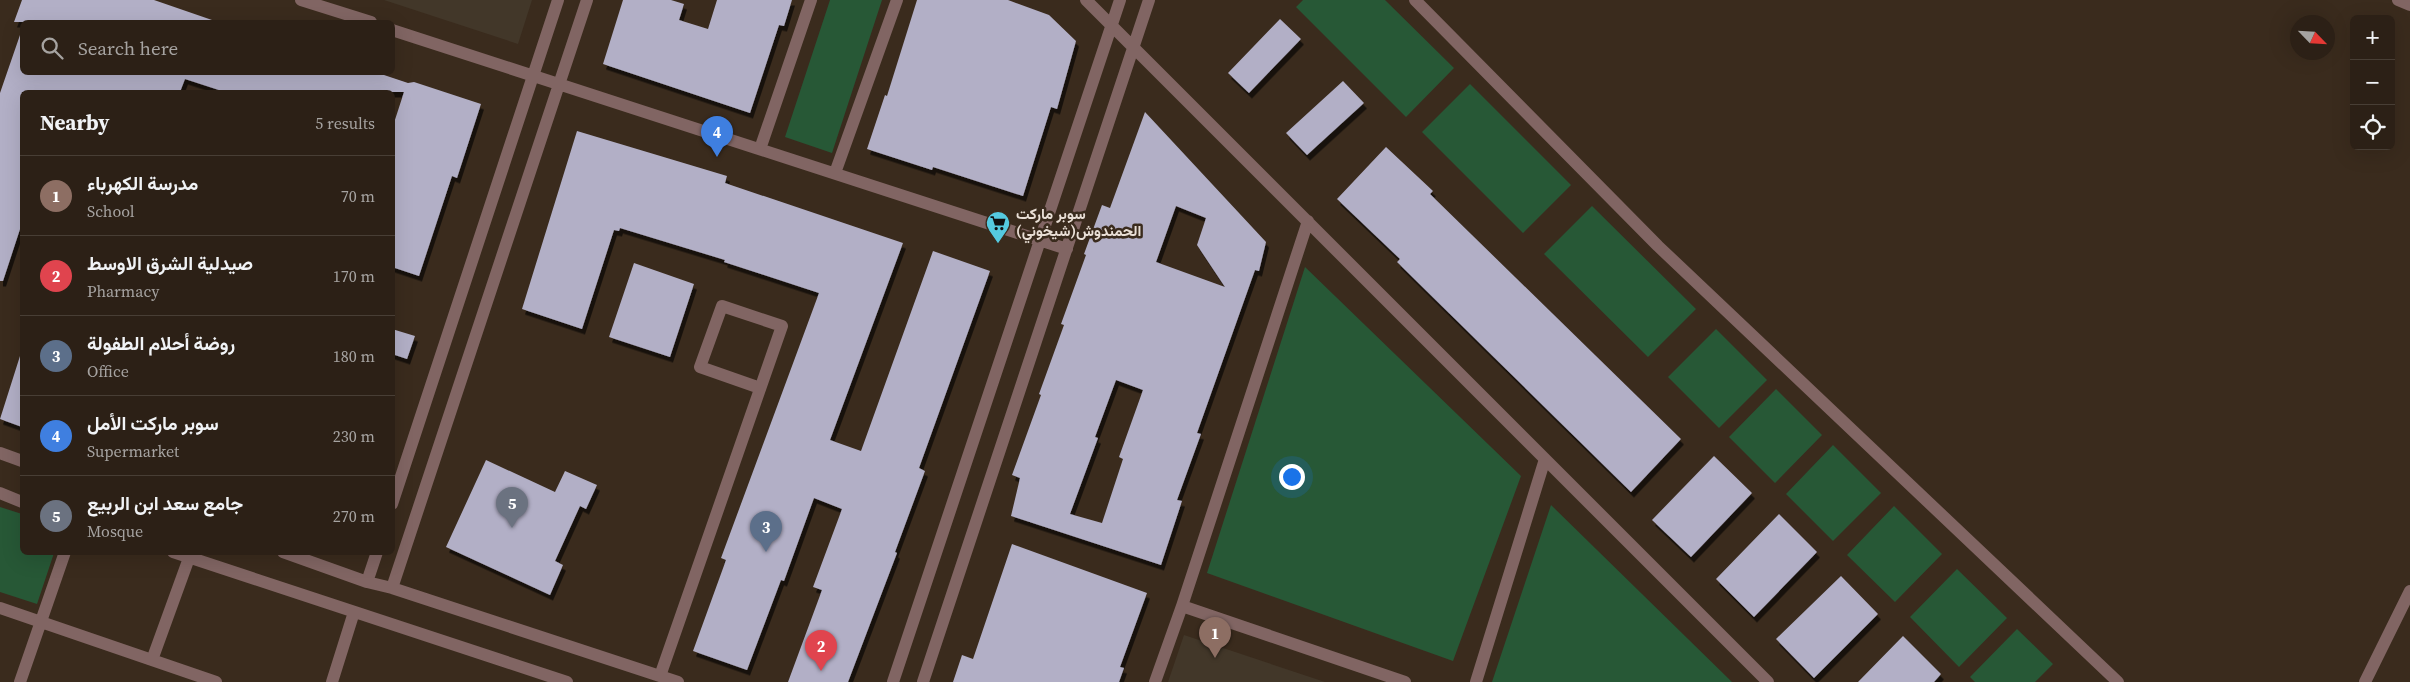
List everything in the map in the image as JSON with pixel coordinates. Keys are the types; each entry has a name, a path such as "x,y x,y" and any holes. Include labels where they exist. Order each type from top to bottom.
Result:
{"street":[{"path":"301,0 364,20"},
{"path":"395,495 558,0"},
{"path":"392,588 587,0"},
{"path":"760,149 810,0"},
{"path":"835,174 897,0"},
{"path":"1086,0 1768,682"},
{"path":"893,682 1120,0"},
{"path":"924,682 1149,0"},
{"path":"1415,0 1658,246 2118,682"},
{"path":"2398,0 2410,5"},
{"path":"395,31 1067,249"},
{"path":"1155,682 1182,606 1308,221"},
{"path":"660,676 782,326 722,306 700,367 760,388"},
{"path":"0,453 20,460"},
{"path":"1476,682 1545,459"},
{"path":"0,494 20,501"},
{"path":"20,682 64,555"},
{"path":"181,555 567,682"},
{"path":"291,555 367,582 392,588 678,682"},
{"path":"367,582 376,555"},
{"path":"152,660 189,558"},
{"path":"2365,682 2410,591"},
{"path":"1182,606 1404,682"},
{"path":"0,608 216,682"},
{"path":"332,682 354,612"}],"shaded area":[{"path":"384,0 532,0 518,44"},
{"path":"1184,635 1325,682 1168,682"}],"green space":[{"path":"830,0 882,0 832,153 785,137"},
{"path":"1303,0 1385,0 1454,68 1406,117 1296,7"},
{"path":"1470,84 1571,185 1523,233 1422,132"},
{"path":"1592,206 1696,309 1648,357 1544,254"},
{"path":"1305,267 1521,476 1453,661 1207,573"},
{"path":"1716,329 1767,380 1719,428 1668,377"},
{"path":"1776,389 1822,435 1775,483 1729,437"},
{"path":"1833,445 1881,493 1833,541 1786,494"},
{"path":"1551,505 1732,682 1492,682"},
{"path":"1894,506 1942,554 1895,602 1847,555"},
{"path":"0,507 20,513 20,555 53,555 37,604 0,592"},
{"path":"1957,569 2007,618 1959,667 1910,617"},
{"path":"2017,629 2053,664 2035,682 1975,682 1970,677"}],"building":[{"path":"22,0 154,0 212,20 20,20 20,22 14,22"},
{"path":"623,0 671,0 684,4 679,20 708,29 717,0 792,0 784,26 779,25 750,113 603,64"},
{"path":"917,0 1008,0 1049,15 1076,41 1057,109 1051,107 1023,196 933,167 932,170 867,149 885,95 887,96"},
{"path":"1280,19 1301,39 1249,93 1228,73"},
{"path":"20,35 20,75 384,75 408,83 414,82 481,104 457,178 452,176 419,276 395,268 395,120 404,92 395,92 395,90 219,90 185,79 181,90 20,90 20,229 3,281 0,281 0,93"},
{"path":"1343,81 1364,103 1307,155 1286,133"},
{"path":"1145,112 1266,242 1259,271 1255,270 1197,433 1201,434 1177,500 1182,501 1161,565 1011,516 1020,478 1012,475 1064,325 1061,324 1086,255 1084,254 1102,205 1110,208","holes":["1176,206 1206,218 1197,245 1225,287 1156,262","1116,380 1143,390 1119,457 1123,459 1102,523 1070,514 1098,438 1095,437"]},
{"path":"577,131 727,176 725,183 903,243 830,440 861,451 933,251 990,271 919,468 925,471 895,552 897,553 848,682 788,682 822,590 813,587 842,509 814,498 784,581 781,580 747,670 693,651 726,560 721,558 819,293 724,262 725,260 620,228 619,231 614,230 582,329 522,309"},
{"path":"1386,147 1433,191 1430,194 1681,439 1631,492 1397,262 1400,259 1337,199"},
{"path":"634,263 694,284 670,357 609,337"},
{"path":"395,330 415,336 407,359 395,355"},
{"path":"20,356 20,426 0,419"},
{"path":"1714,456 1752,493 1691,557 1652,520"},
{"path":"486,460 555,492 565,471 597,485 586,509 580,506 555,561 563,565 550,595 446,547"},
{"path":"1779,514 1817,552 1754,617 1716,579"},
{"path":"1012,544 1147,593 1120,667 1124,668 1119,682 953,682 962,655 973,659"},
{"path":"1841,576 1878,614 1814,678 1776,639"},
{"path":"1903,636 1941,674 1934,682 1858,682"}],"place":[{"name":"سوبر ماركت الأمل","path":"717,157"},
{"name":"سوبر ماركت الحمندوش(شيخوني)","path":"998,244"},
{"name":"جامع سعد ابن الربيع","path":"512,528"},
{"name":"روضة أحلام الطفولة","path":"766,552"},
{"name":"مدرسة الكهرباء","path":"1215,658"},
{"name":"صيدلية الشرق الاوسط","path":"821,671"}]}
